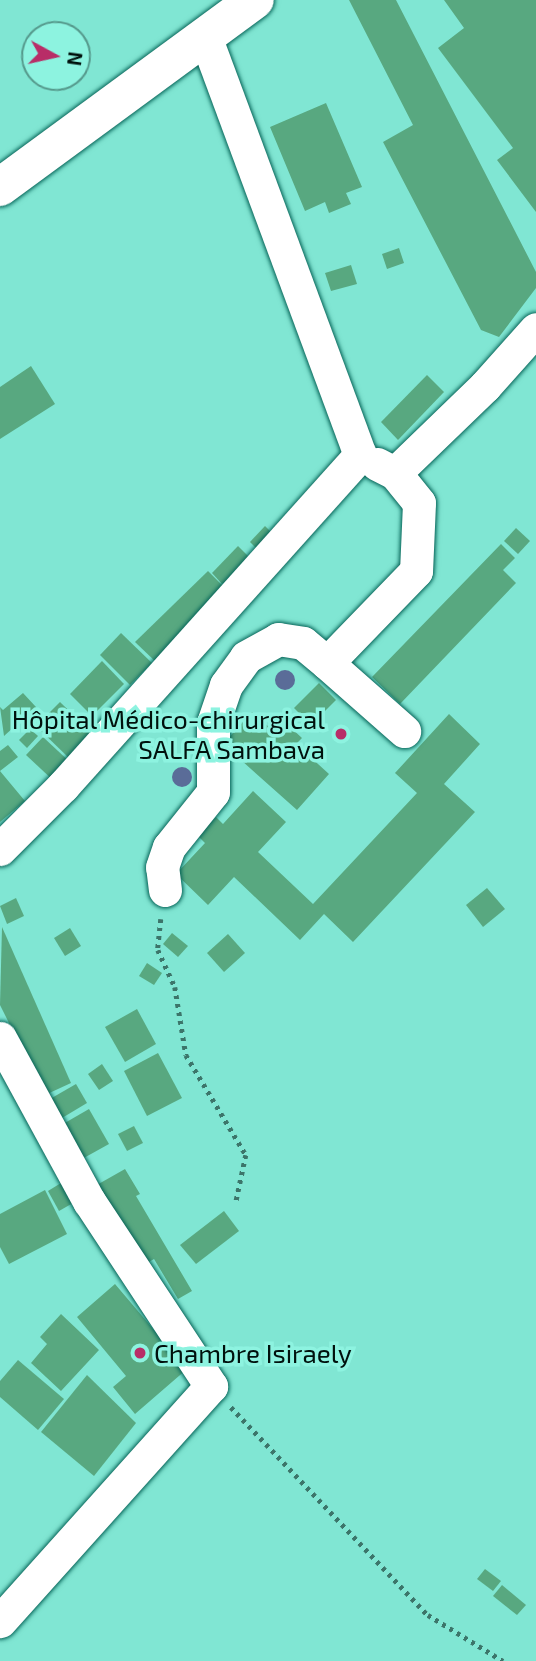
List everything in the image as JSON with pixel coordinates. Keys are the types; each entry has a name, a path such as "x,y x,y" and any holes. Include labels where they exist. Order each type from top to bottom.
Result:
{"main road":[{"path":"0,187 255,0"}],"street":[{"path":"206,38 360,456 395,473 419,503 416,571 327,663"},
{"path":"395,473 485,386 536,329"},
{"path":"0,849 63,786 360,456"},
{"path":"165,890 162,867 169,847 212,792 213,723 226,685 246,657 278,639 303,643 404,731"},
{"path":"0,1038 89,1201 211,1386 0,1621"}],"path":[{"path":"165,890 158,950 175,987 186,1055 246,1155 236,1202"},
{"path":"211,1386 428,1615 503,1661"}],"building":[{"path":"349,0 396,0 536,272 536,288 499,337 481,330 383,142 413,125"},
{"path":"444,0 536,0 536,212 497,160 513,148 438,48 464,28"},
{"path":"326,103 362,187 346,193 351,204 329,213 325,202 305,211 270,127"},
{"path":"399,248 404,263 387,269 382,254"},
{"path":"351,265 357,284 331,291 325,273"},
{"path":"31,366 55,404 0,439 0,387"},
{"path":"427,375 444,392 398,440 381,422"},
{"path":"265,526 277,538 262,554 250,542"},
{"path":"516,528 530,541 518,554 504,541"},
{"path":"501,544 515,558 503,570 516,583 400,704 372,677"},
{"path":"238,546 256,564 222,584 212,573"},
{"path":"208,571 231,594 158,664 135,642"},
{"path":"121,633 152,663 130,685 100,655"},
{"path":"102,661 124,684 92,716 70,694"},
{"path":"319,683 336,700 311,725 294,708"},
{"path":"23,693 36,707 4,736 0,707 3,710"},
{"path":"60,702 95,736 71,760 36,726"},
{"path":"252,712 279,736 289,726 302,738 296,744 329,774 297,810 223,744"},
{"path":"449,714 480,744 444,784 475,812 353,942 324,914 300,940 234,877 208,905 176,874 205,843 198,836 216,817 223,824 253,791 286,822 258,852 313,904 417,793 395,773"},
{"path":"30,729 38,736 27,748 19,740"},
{"path":"43,737 72,764 56,783 26,755"},
{"path":"8,745 18,757 0,771 0,751"},
{"path":"0,771 25,801 0,822"},
{"path":"487,888 505,909 483,927 466,905"},
{"path":"16,898 24,916 7,924 0,906"},
{"path":"2,927 71,1083 45,1095 0,1005"},
{"path":"70,928 81,946 65,956 54,938"},
{"path":"172,933 188,946 178,957 163,944"},
{"path":"228,934 245,953 224,972 207,953"},
{"path":"147,963 162,973 154,985 139,976"},
{"path":"137,1009 156,1044 125,1062 105,1027"},
{"path":"158,1053 182,1098 147,1116 124,1071"},
{"path":"102,1064 113,1081 99,1090 88,1074"},
{"path":"76,1084 87,1103 62,1118 50,1099"},
{"path":"89,1109 109,1144 82,1159 63,1124"},
{"path":"134,1126 143,1143 127,1151 118,1134"},
{"path":"125,1169 140,1194 136,1196 192,1291 178,1299 154,1259 142,1266 95,1186"},
{"path":"61,1183 73,1203 59,1211 48,1191"},
{"path":"45,1190 67,1234 9,1264 0,1247 0,1214"},
{"path":"224,1211 239,1231 196,1264 180,1245"},
{"path":"115,1284 187,1369 135,1414 113,1387 126,1376 77,1317"},
{"path":"61,1314 99,1350 61,1391 31,1363 47,1344 40,1337"},
{"path":"18,1360 64,1399 38,1430 0,1397 0,1381"},
{"path":"87,1375 136,1423 94,1476 41,1432"},
{"path":"485,1569 501,1581 493,1591 477,1579"},
{"path":"502,1585 526,1605 517,1615 493,1596"}],"place":[{"name":"Hôpital Médico-chirurgical SALFA Sambava","path":"341,734"},
{"name":"Chambre Isiraely","path":"140,1353"}]}
